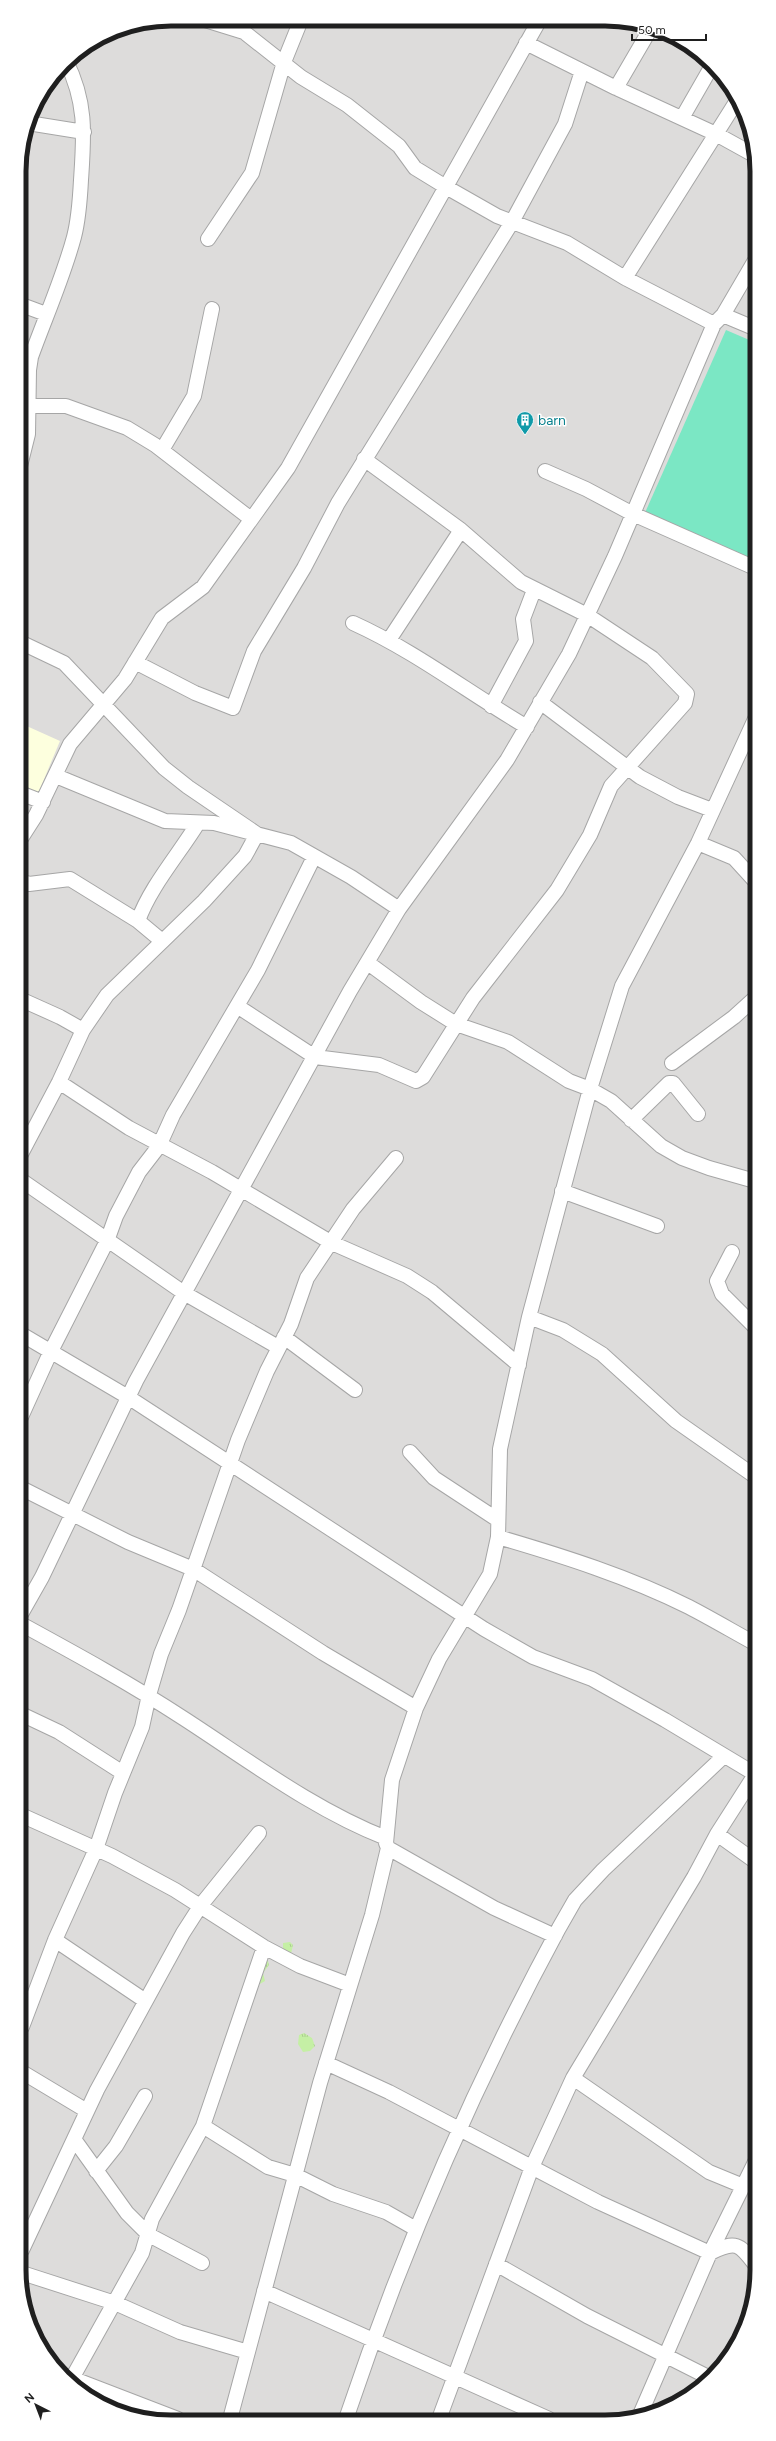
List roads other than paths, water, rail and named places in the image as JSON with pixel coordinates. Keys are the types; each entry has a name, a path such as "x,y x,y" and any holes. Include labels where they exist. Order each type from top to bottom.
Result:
{"street":[{"path":"225,26 244,32 284,62 301,78 347,105 399,146 415,168 446,187 497,216 567,243 625,278 718,320 750,327"},
{"path":"208,239 252,173 284,62 299,26"},
{"path":"26,830 43,802 70,744 125,679 162,618 203,587 288,468 536,26"},
{"path":"616,88 648,33"},
{"path":"526,43 616,88 716,134 749,152"},
{"path":"26,446 31,357 77,226 84,132 79,92 68,68"},
{"path":"682,118 710,70"},
{"path":"135,662 195,693 233,708 254,651 304,568 364,459 512,222 566,124 582,71"},
{"path":"625,278 734,105"},
{"path":"34,124 84,132"},
{"path":"26,1605 42,1577 128,1396 350,991 399,909 507,760 569,654 633,514 718,320 750,268"},
{"path":"26,306 46,314"},
{"path":"162,450 194,396 212,309"},
{"path":"28,406 66,406 98,416 128,428 162,450 251,519"},
{"path":"237,1006 315,1057 379,1065 416,1081 423,1077 473,998 557,890 590,835 611,786 685,703 687,694 652,658 587,615 534,590 507,571 461,530 364,459"},
{"path":"545,471 586,489 633,514 750,566"},
{"path":"389,640 461,530"},
{"path":"491,706 526,641 523,619 534,590"},
{"path":"354,623 389,640 491,706 527,727"},
{"path":"26,645 64,663 152,757 175,778 257,834"},
{"path":"540,702 628,768 678,797 712,810"},
{"path":"231,2415 326,2063 372,1914 387,1843 392,1780 416,1708 439,1659 490,1574 498,1537 500,1449 528,1317 590,1089 622,986 698,842 750,730"},
{"path":"56,776 165,821 214,823 291,843 351,877 399,909"},
{"path":"26,795 43,802"},
{"path":"138,921 145,900 176,858 198,823"},
{"path":"26,1143 59,1082 83,1030 107,995 204,901 246,856 257,834"},
{"path":"698,842 734,858 750,876"},
{"path":"26,1406 50,1353 107,1241 116,1216 139,1172 159,1146 173,1114 258,970 314,857"},
{"path":"26,883 29,884 70,879 138,921 162,941"},
{"path":"368,963 421,1002 456,1024 508,1042 570,1082 590,1089 611,1101 661,1146 682,1158 709,1168 750,1180"},
{"path":"26,1002 60,1017 83,1030"},
{"path":"672,1063 734,1017 750,1003"},
{"path":"59,1082 159,1146 241,1188 332,1243 408,1276 432,1292 519,1365"},
{"path":"631,1120 670,1083 698,1114"},
{"path":"26,2016 55,1940 96,1849 123,1773 142,1727 148,1695 161,1654 252,1406 281,1342 307,1278 332,1243 353,1209 396,1158"},
{"path":"26,1184 184,1293 281,1342 355,1390"},
{"path":"562,1191 657,1226"},
{"path":"732,1252 717,1281 722,1294 750,1322"},
{"path":"528,1317 563,1330 602,1354 676,1421 750,1470"},
{"path":"26,1337 50,1353 128,1396 436,1598 466,1615 484,1629 533,1657 592,1679 750,1771"},
{"path":"410,1452 434,1478 498,1520"},
{"path":"26,1491 72,1515 193,1569 323,1653 416,1708"},
{"path":"498,1537 564,1557 630,1583 688,1607 750,1641"},
{"path":"26,1627 148,1695 310,1799 387,1843 494,1908 555,1936"},
{"path":"26,1716 59,1732 123,1773"},
{"path":"347,2415 372,2340 459,2128 555,1936 580,1895 650,1823 724,1756"},
{"path":"440,2415 532,2167 573,2078 648,1955 717,1834 750,1783"},
{"path":"26,1817 96,1849 201,1905 264,1947 300,1966 350,1985"},
{"path":"26,2241 87,2111 144,2000 201,1905 259,1833"},
{"path":"717,1834 750,1858"},
{"path":"55,1940 144,2000"},
{"path":"69,2374 114,2303 142,2252 149,2235 152,2220 203,2126 264,1947"},
{"path":"326,2063 459,2128 598,2202 710,2252 723,2246 738,2246 746,2250 750,2256"},
{"path":"26,2074 87,2111"},
{"path":"573,2078 709,2172 742,2186"},
{"path":"96,2171 116,2146 145,2096"},
{"path":"203,2126 268,2167 295,2175 333,2194 386,2212 416,2230"},
{"path":"74,2139 127,2213 149,2235 202,2263"},
{"path":"642,2410 710,2252 750,2170"},
{"path":"496,2264 587,2316 665,2357 705,2376"},
{"path":"26,2274 114,2303 180,2332 248,2352"},
{"path":"264,2291 540,2415"},
{"path":"80,2383 167,2415"}],"place":[{"name":"barn","path":"525,435"}]}
